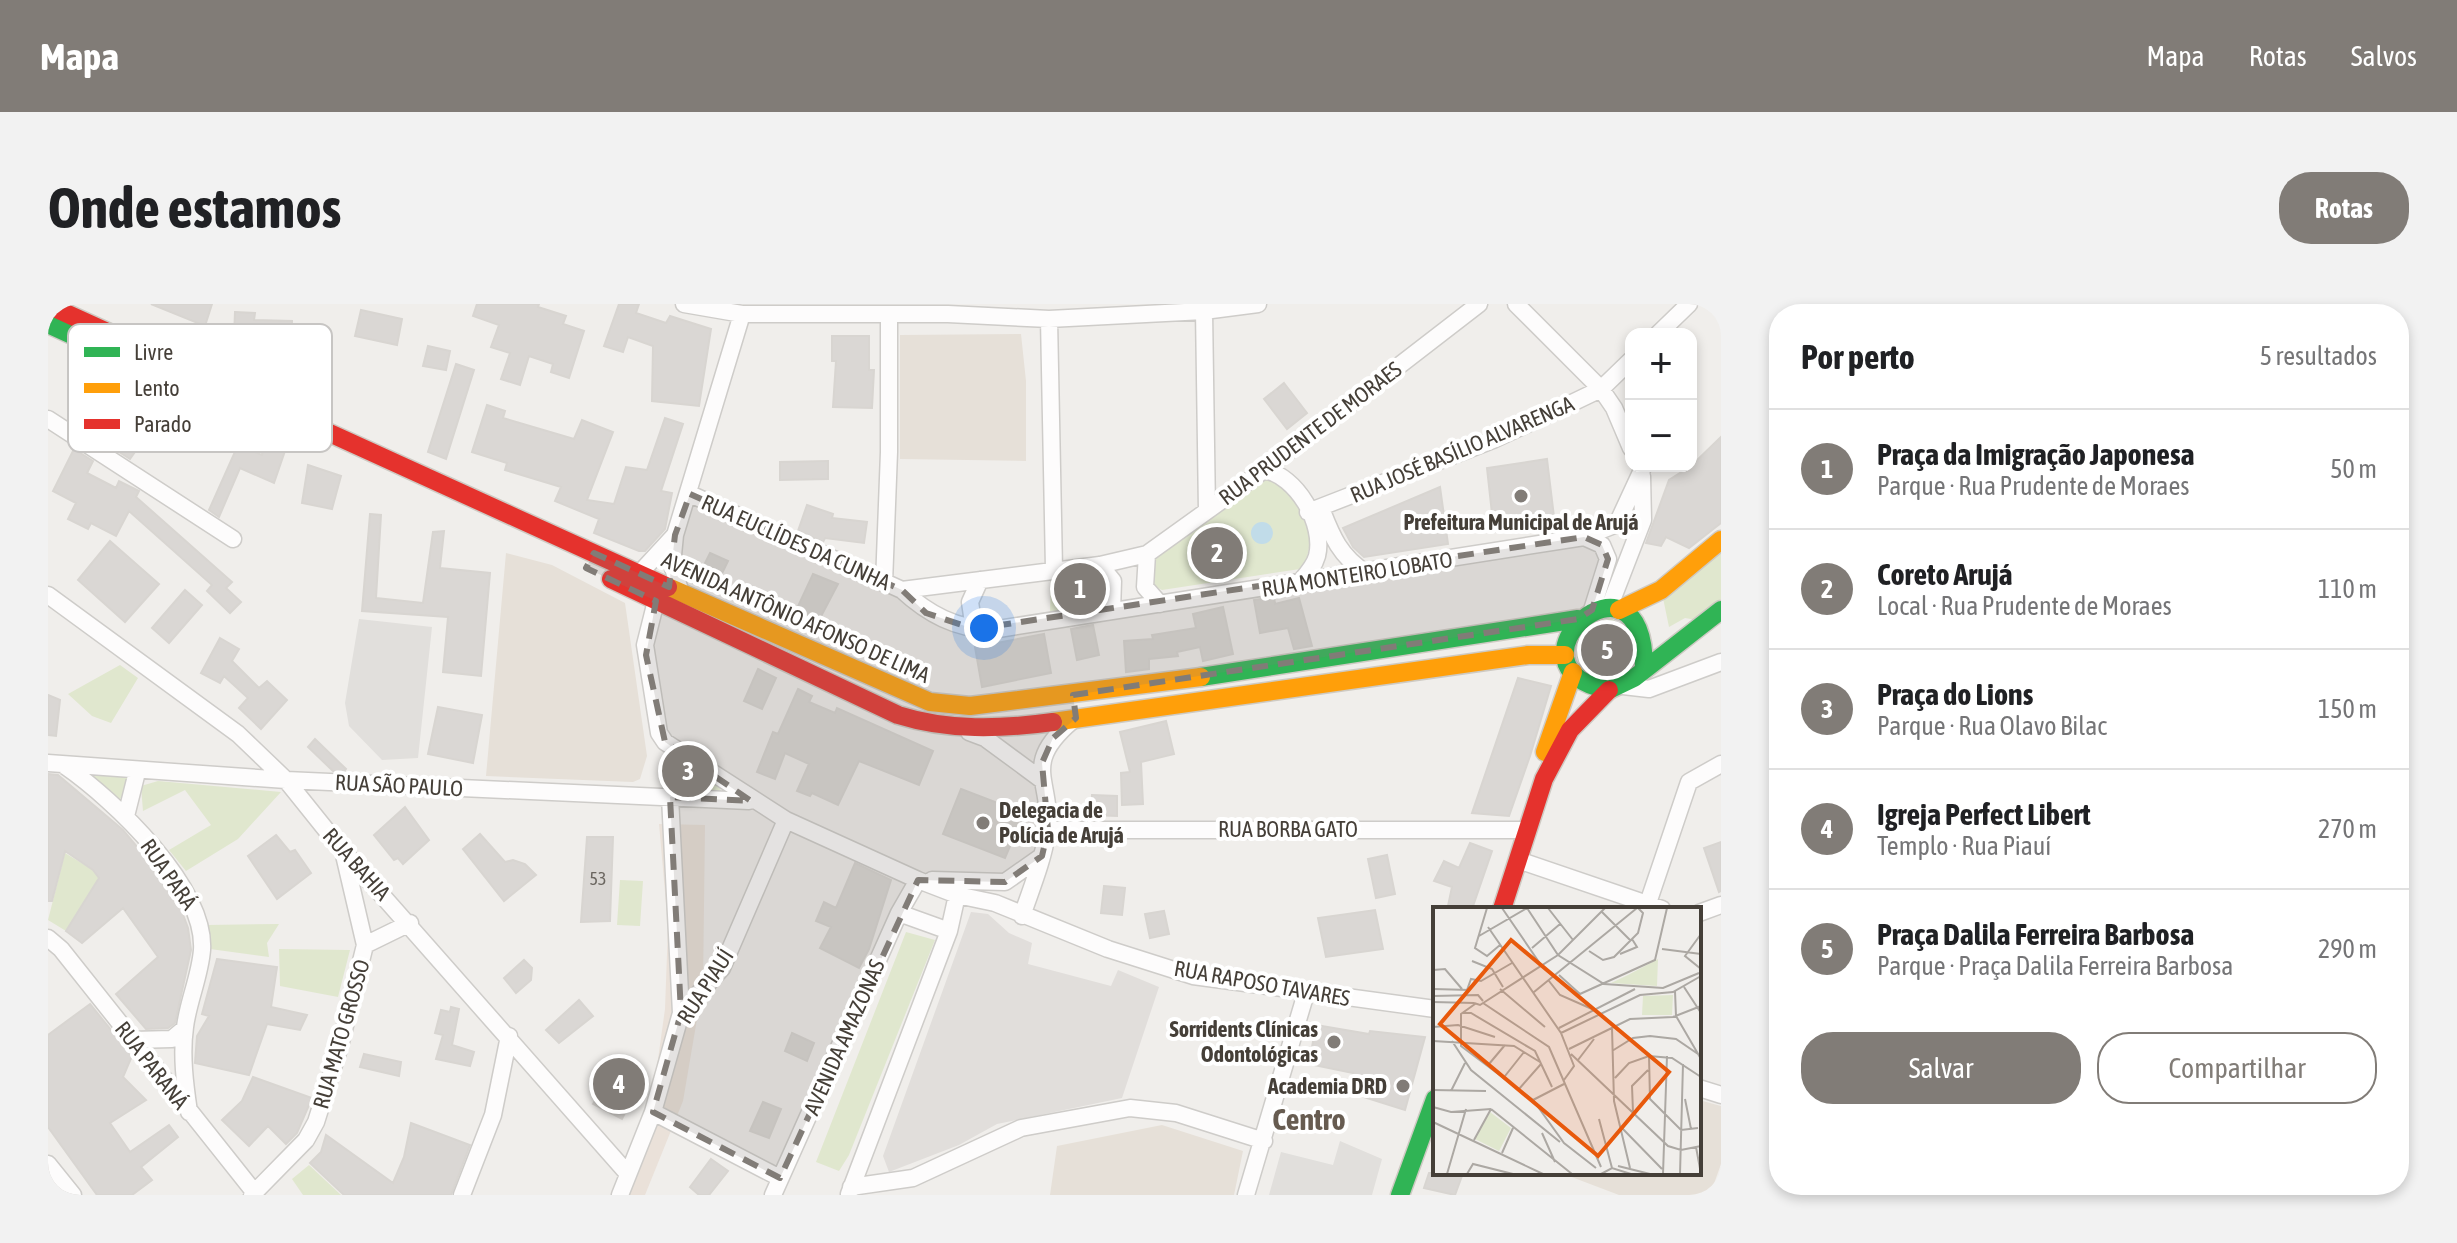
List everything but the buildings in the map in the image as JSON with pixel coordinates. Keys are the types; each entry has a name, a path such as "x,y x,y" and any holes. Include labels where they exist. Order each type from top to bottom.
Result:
{"main road":[{"name":"AVENIDA ANTÔNIO AFONSO DE LIMA","path":"48,305 88,324"},
{"name":"AVENIDA ANTÔNIO AFONSO DE LIMA","path":"48,324 68,333"},
{"name":"AVENIDA ANTÔNIO AFONSO DE LIMA","path":"332,439 590,561 656,601 706,614 906,694 930,702 970,706 1288,665 1639,604 1661,590 1721,540"},
{"name":"AVENIDA ANTÔNIO AFONSO DE LIMA","path":"332,448 590,561 639,574 681,593 706,614 898,715 924,724 960,729 1076,718 1528,655 1569,664"},
{"path":"1503,907 1544,779 1570,730 1615,688 1721,610"},
{"path":"1544,779 1544,757 1569,664 1569,629 1599,612 1638,623 1646,643 1644,668"},
{"path":"1569,664 1582,682 1615,688"},
{"path":"898,715 906,694"},
{"path":"1073,695 1076,718"},
{"path":"1403,1194 1433,1105"}],"street":[{"path":"684,304 742,314 889,315 948,309 1049,319 1204,311 1258,304"},
{"name":"RUA PRUDENTE DE MORAES","path":"902,590 1100,565 1147,554 1264,470 1479,304"},
{"path":"1516,304 1601,389 1614,408 1625,434"},
{"path":"1664,328 1689,304"},
{"path":"1204,311 1207,511"},
{"path":"681,593 672,565 675,535 690,494 742,314"},
{"path":"884,583 889,452 889,315"},
{"path":"1049,319 1054,569"},
{"name":"RUA JOSÉ BASÍLIO ALVARENGA","path":"1315,510 1493,440 1601,389 1625,366"},
{"path":"48,419 68,432"},
{"path":"99,452 233,539"},
{"path":"1264,470 1284,477 1315,510 1346,559 1366,573"},
{"name":"RUA MONTEIRO LOBATO","path":"902,590 926,613 974,629 992,630 1366,573 1584,537 1617,524 1639,472"},
{"path":"1599,612 1643,520 1641,472"},
{"name":"RUA EUCLÍDES DA CUNHA","path":"690,494 902,590"},
{"path":"1299,583 1318,554 1315,510"},
{"path":"639,574 675,535"},
{"path":"1584,537 1602,545 1606,552 1599,612"},
{"path":"1147,554 1145,587 1160,604"},
{"path":"1100,565 1113,581 1112,611"},
{"path":"974,629 970,602 980,580"},
{"name":"RUA BAHIA","path":"48,595 238,734 286,780 343,851 410,923 628,1174"},
{"name":"RUA RAPOSO TAVARES","path":"656,601 645,645 659,733 665,742 751,801 786,820 957,895 995,903 1022,916 1193,976 1433,1009"},
{"path":"48,608 68,610"},
{"path":"1615,688 1649,689 1721,662"},
{"path":"1022,916 1048,830 1042,780 1045,751 1053,738 1076,718"},
{"path":"960,729 985,738 1042,780"},
{"name":"RUA SÃO PAULO","path":"56,764 286,780 751,801"},
{"name":"RUA PARÁ","path":"56,764 126,816 180,883 199,918 202,952 184,1029 189,1112"},
{"path":"1651,907 1689,782 1721,764"},
{"name":"RUA PARÁ","path":"126,816 137,772"},
{"path":"670,797 681,1013"},
{"name":"RUA PIAUÍ","path":"620,1195 653,1112 681,1013 722,968 786,820"},
{"name":"RUA BORBA GATO","path":"1048,830 1528,830"},
{"name":"RUA MATO GROSSO","path":"253,1194 306,1140 316,1122 340,1046 365,945 343,851"},
{"path":"995,903 1005,882 1042,856"},
{"path":"1518,860 1648,907"},
{"path":"918,880 1005,882"},
{"name":"AVENIDA AMAZONAS","path":"773,1195 899,913 918,880"},
{"path":"850,1191 949,931 957,895"},
{"path":"1701,912 1721,905"},
{"path":"899,913 949,931"},
{"path":"365,945 410,923"},
{"name":"RUA PARANÁ","path":"48,938 61,949 253,1194"},
{"path":"1246,1195 1306,993"},
{"path":"133,1040 172,1039 184,1029"},
{"path":"462,1195 493,1115 509,1036"},
{"path":"1701,1089 1721,1095"},
{"path":"850,1191 913,1178 1021,1128 1130,1108 1176,1113 1264,1141"},
{"path":"653,1112 780,1178"},
{"path":"48,1164 73,1195"}],"highlighted area":[{"path":"690,494 902,590 926,613 974,629 1584,537 1602,545 1608,559 1592,610 1578,619 1073,695 1076,718 1053,738 1042,763 1048,830 1042,856 1005,882 918,880 780,1178 653,1112 681,1013 670,797 751,801 665,742 646,655 656,601 586,568 594,553 669,587 675,535"}],"shaded area":[{"path":"1021,334 1026,381 1026,461 900,459 900,335"},
{"path":"506,553 552,565 625,603 647,756 640,779 633,782 486,776"},
{"path":"359,619 432,627 418,758 382,760 349,726 345,703"},
{"path":"659,824 705,825 703,984 683,1101 645,1195 619,1195 630,1148 654,1088 665,1009 668,926"},
{"path":"971,912 988,914 1009,933 1032,943 1028,964 1111,986 1118,970 1159,987 1122,1098 997,1124 959,1145 889,1172 883,1156"},
{"path":"1701,1101 1721,1106 1721,1164 1710,1195 1619,1195 1566,1175 1701,1175"},
{"path":"1162,1125 1243,1151 1234,1195 1050,1195 1057,1146"},
{"path":"1340,1141 1382,1159 1372,1195 1269,1195 1281,1152 1333,1165"}],"green space":[{"path":"1269,477 1292,494 1304,513 1309,543 1300,569 1162,590 1152,585 1151,560"},
{"path":"1721,550 1721,599 1696,620 1685,618 1669,627 1663,598"},
{"path":"1094,571 1106,580 1107,606 1050,614 1051,577"},
{"path":"1611,618 1634,635 1633,664 1608,679 1589,673 1577,657 1578,637 1583,628"},
{"path":"120,665 138,678 111,723 92,716 68,694"},
{"path":"677,756 724,786 716,794 673,789"},
{"path":"85,771 131,775 118,804"},
{"path":"158,781 281,792 238,839 186,871 169,850 211,825 185,790 143,811 141,786"},
{"path":"65,853 93,870 99,878 66,931 48,920"},
{"path":"620,880 643,881 640,926 617,925"},
{"path":"279,924 267,943 269,957 210,949 206,925"},
{"path":"906,932 935,940 849,1155 839,1171 816,1162"},
{"path":"279,949 350,950 338,997 280,986"},
{"path":"309,1165 341,1195 303,1195 292,1179"}],"water":[{"path":"1258,522 1266,522 1273,533 1266,544 1258,544 1251,537 1251,529"}],"traffic: fast":[{"path":"48,324 68,333"},
{"path":"1644,668 1638,629 1622,611 1602,609 1583,619 1569,637 1565,658 1577,677 1609,690 1634,678 1721,610"},
{"path":"1201,677 1578,619"},
{"path":"1400,1195 1433,1104"}],"traffic: slow":[{"path":"1619,610 1661,590 1721,540"},
{"path":"668,587 930,702 970,706 1201,677"},
{"path":"1053,722 1528,655 1565,655"},
{"path":"1545,752 1573,672"}],"traffic: jam":[{"path":"48,305 90,324"},
{"path":"332,434 668,587"},
{"path":"611,579 898,715 936,724 975,727 1053,722"},
{"path":"1503,907 1544,779 1570,730 1609,690"}],"place":[{"name":"Prefeitura Municipal de Arujá","path":"1521,496"},
{"name":"Coreto Arujá","path":"1217,553"},
{"name":"Praça da Imigração Japonesa","path":"1080,589"},
{"name":"Praça Dalila Ferreira Barbosa","path":"1607,650"},
{"name":"Praça do Lions","path":"688,771"},
{"name":"Delegacia de Polícia de Arujá","path":"983,823"},
{"name":"Sorridents Clínicas Odontológicas","path":"1334,1042"},
{"name":"Igreja Perfect Libert","path":"619,1084"},
{"name":"Academia DRD","path":"1403,1086"}],"district":[{"name":"Centro","path":"1309,1119"}]}
